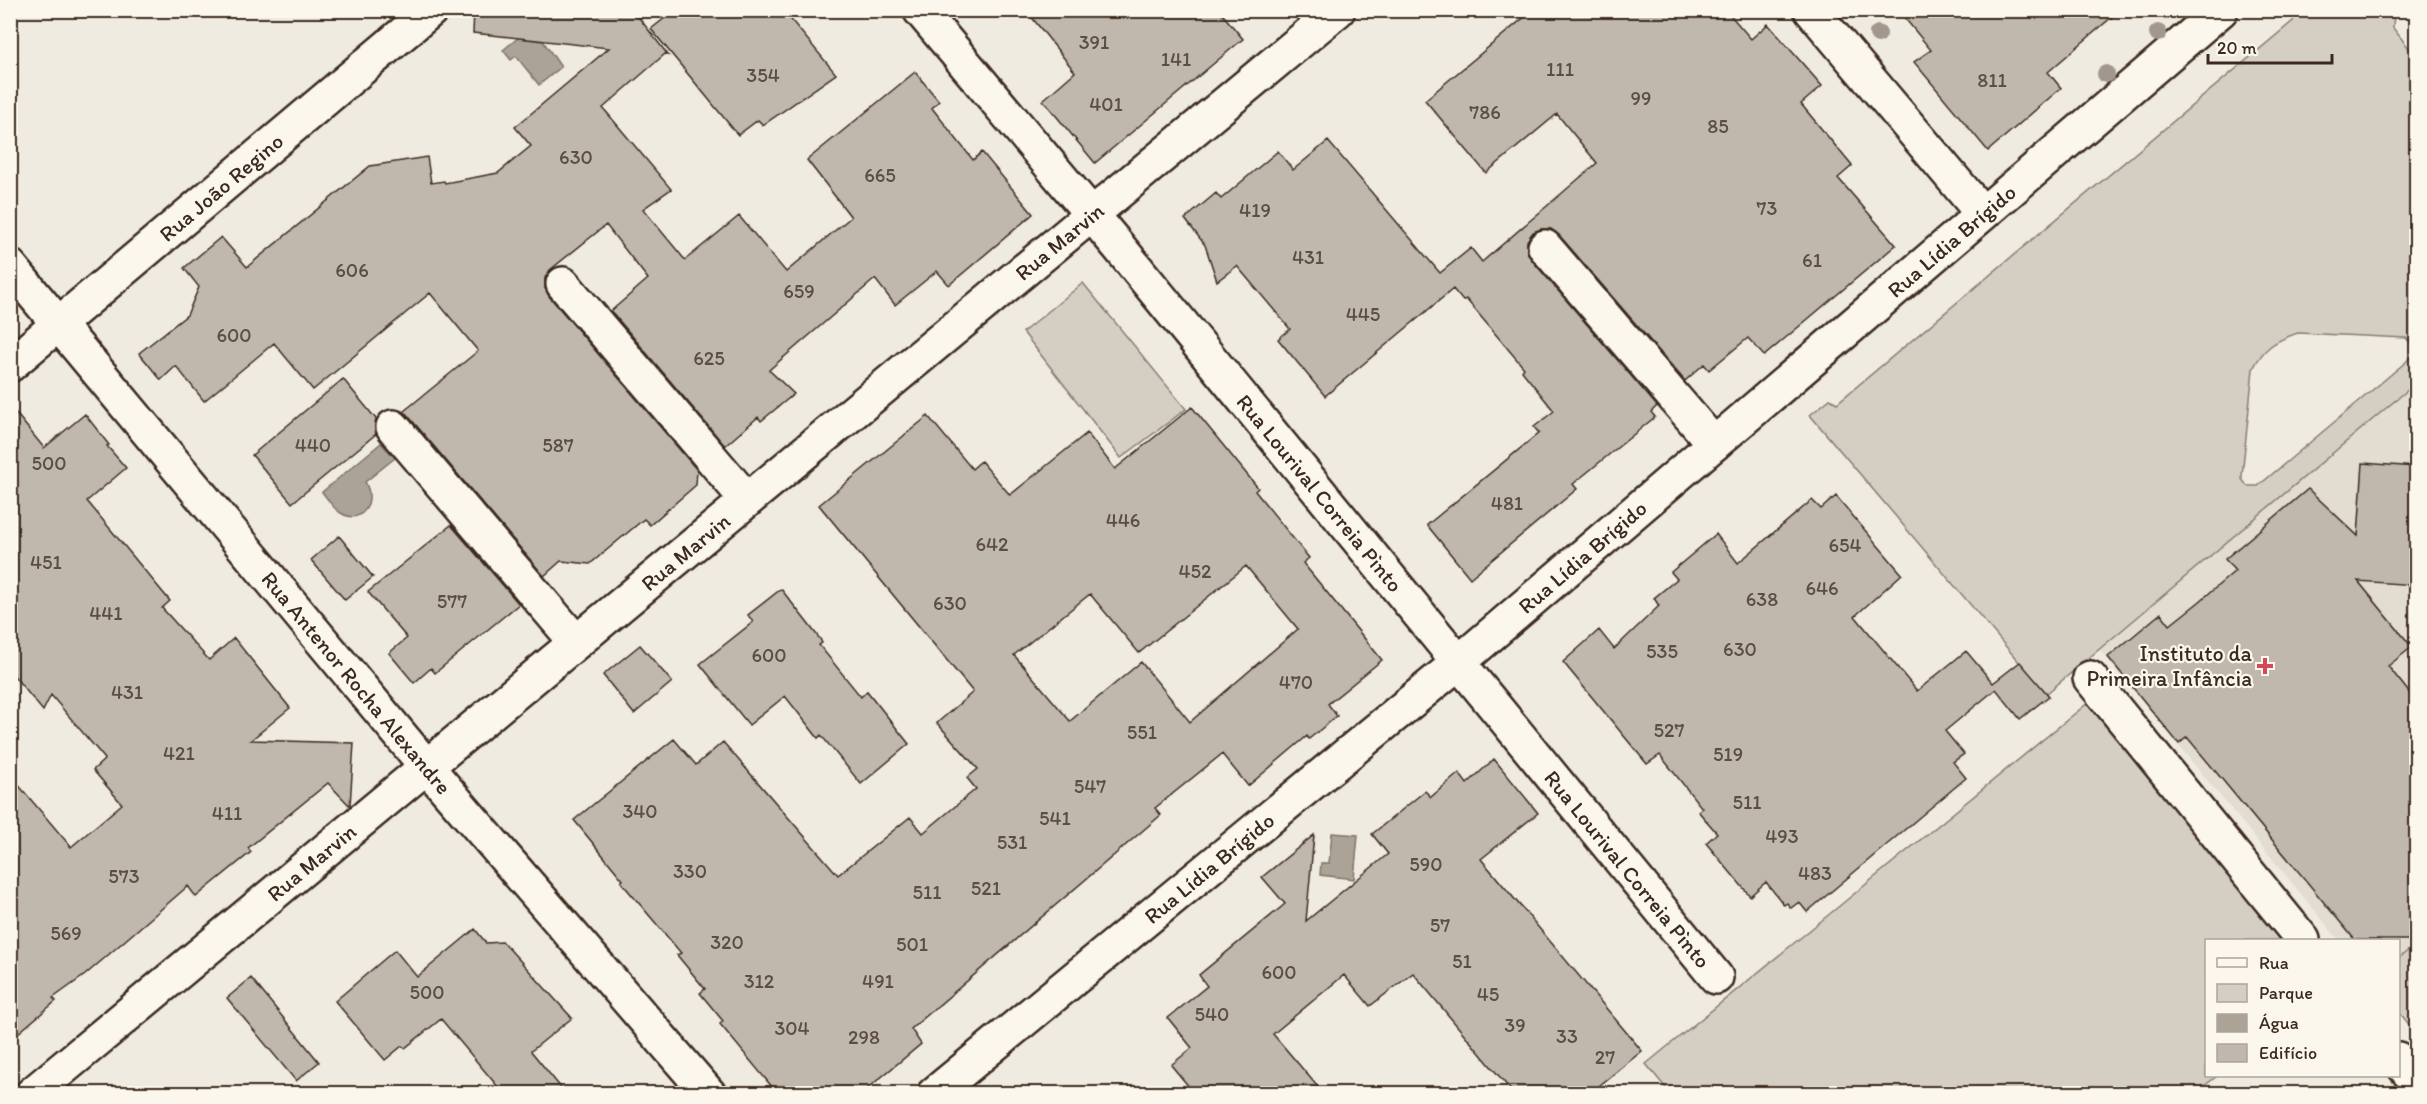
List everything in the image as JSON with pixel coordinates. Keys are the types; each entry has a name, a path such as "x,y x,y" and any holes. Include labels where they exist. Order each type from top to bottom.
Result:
{"street":[{"name":"Rua João Regino","path":"10,365 431,10"},
{"name":"Rua Lourival Correia Pìnto","path":"920,10 1092,215 1716,977"},
{"name":"Rua Marvin","path":"32,1094 1338,10"},
{"path":"1811,10 1982,213"},
{"name":"Rua Lídia Brígido","path":"934,1094 1458,663 2221,10"},
{"path":"1545,247 1714,444"},
{"name":"Rua Antenor Rocha Alexandre","path":"10,266 426,766 709,1094"},
{"path":"563,284 747,500"},
{"path":"393,427 576,642"},
{"path":"2090,678 2302,939"},
{"path":"2400,1061 2416,1081"}],"shaded area":[{"name":"Instituto da Primeira Infância","path":"2416,383 2416,944 2400,957 2400,939 2338,939 2100,650"}],"green space":[{"path":"2297,11 2394,11 2393,28 2416,57 2416,383 2046,694 1810,415 1830,399 1837,403 2293,21","holes":["2298,333 2406,338 2415,348 2407,361 2258,486 2247,486 2242,476 2253,369 2266,350 2277,342"]},
{"path":"1083,283 1186,409 1121,458 1023,332"},
{"path":"2100,693 2301,939 2205,939 2205,1077 2216,1077 2195,1093 1670,1093 1646,1064"},
{"path":"2416,944 2416,1033 2400,1013 2400,957"}],"water":[{"path":"518,38 543,41 561,67 539,85 516,56 511,60 503,50"},
{"path":"381,443 395,458 365,482 369,497 365,510 355,516 341,513 322,492"},
{"path":"1332,833 1358,835 1354,879 1320,875 1321,863 1329,863"}],"building":[{"path":"474,10 633,10 668,55 665,54 603,108 671,189 643,209 685,260 739,216 786,272 851,217 807,160 915,72 939,101 932,108 973,160 982,152 1033,214 949,285 937,271 895,305 875,279 769,370 794,394 761,421 758,417 725,446 611,311 648,279 606,225 550,270 545,278 545,288 549,296 697,470 696,485 650,525 644,519 590,564 561,561 544,576 404,411 478,351 430,293 313,390 274,343 204,401 176,366 161,380 139,353 187,315 199,287 184,268 221,237 247,267 370,166 427,157 431,183 444,181 445,183 498,173 531,146 515,127 609,48 473,33"},
{"path":"675,10 783,10 836,74 763,125 758,120 738,135 651,29"},
{"path":"1026,10 1219,10 1243,39 1095,163 1043,100 1075,72"},
{"path":"1533,10 1726,10 1751,39 1768,24 1822,86 1801,104 1852,166 1838,178 1896,245 1764,356 1748,338 1709,370 1704,364 1685,381 1559,235 1551,229 1533,232 1527,241 1527,251 1531,259 1657,406 1651,412 1655,417 1573,484 1577,489 1470,578 1427,525 1539,433 1534,427 1554,411 1522,371 1524,368 1466,299 1463,301 1453,289 1325,396 1278,339 1290,329 1237,266 1217,281 1205,245 1185,219 1216,193 1221,199 1278,151 1293,170 1328,141 1440,273 1471,248 1482,262 1597,163 1557,114 1486,173 1425,100"},
{"path":"1898,10 2120,10 2048,72 2061,88 1988,151 1914,62 1931,50"},
{"path":"343,379 376,419 376,434 292,503 252,455"},
{"path":"10,406 44,448 85,414 109,445 107,446 126,468 87,501 170,601 162,608 209,660 234,638 290,708 251,740 354,743 350,806 328,783 248,848 251,852 196,897 188,886 85,975 53,998 56,1001 10,1040 10,775 71,847 122,804 93,770 105,759 51,695 43,711 10,671"},
{"path":"1192,407 1258,488 1255,491 1309,558 1303,563 1382,660 1328,704 1337,716 1309,739 1307,736 1248,786 1222,754 1155,808 1161,815 911,1029 921,1044 861,1094 778,1094 720,1024 723,1021 700,993 705,989 677,955 681,953 621,882 623,880 574,820 674,739 696,765 723,742 838,875 910,817 923,833 976,789 967,778 978,769 937,723 973,692 819,505 928,416 972,469 981,461 1010,495 1087,433 1115,469","holes":["1246,566 1298,629 1190,722 1141,662 1070,721 1014,655 1090,594 1139,653"]},
{"name":"Instituto da Primeira Infância","path":"2363,463 2416,467 2416,585 2358,581 2412,647 2388,666 2416,701 2416,940 2354,939 2187,737 2179,744 2108,657 2161,613 2170,625 2199,602 2235,571 2225,559 2308,489 2358,536"},
{"path":"1836,496 1902,574 1855,616 1917,691 1966,651 1993,683 2020,662 2049,696 2020,719 1996,689 1945,731 1964,754 1953,762 1966,778 1807,912 1799,902 1791,908 1787,903 1784,905 1766,882 1750,896 1706,843 1717,833 1698,811 1702,808 1660,755 1647,764 1563,662 1599,630 1614,649 1659,606 1654,598 1677,579 1671,572 1716,534 1738,563 1812,500 1821,509"},
{"path":"451,525 519,604 435,673 431,668 414,683 389,653 407,638 368,592"},
{"path":"339,536 373,577 345,600 311,560"},
{"path":"781,589 820,639 822,643 819,645 861,697 867,691 909,744 861,784 821,735 818,738 785,696 749,725 700,664 753,622 748,615"},
{"path":"640,645 672,682 634,714 603,675"},
{"path":"1494,759 1538,813 1481,859 1642,1051 1589,1094 1514,1094 1413,973 1370,1006 1344,975 1273,1034 1324,1094 1195,1094 1171,1065 1192,1048 1168,1018 1207,986 1199,975 1285,904 1262,877 1314,835 1306,921 1388,854 1372,834 1425,791 1431,797 1459,773 1467,784"},
{"path":"475,929 486,943 503,942 572,1018 531,1051 566,1094 504,1094 441,1019 405,1048 402,1046 385,1060 335,1001 395,950 417,977"},
{"path":"251,978 319,1062 296,1081 227,998"}],"place":[{"name":"Instituto da Primeira Infância","path":"2265,666"}]}
